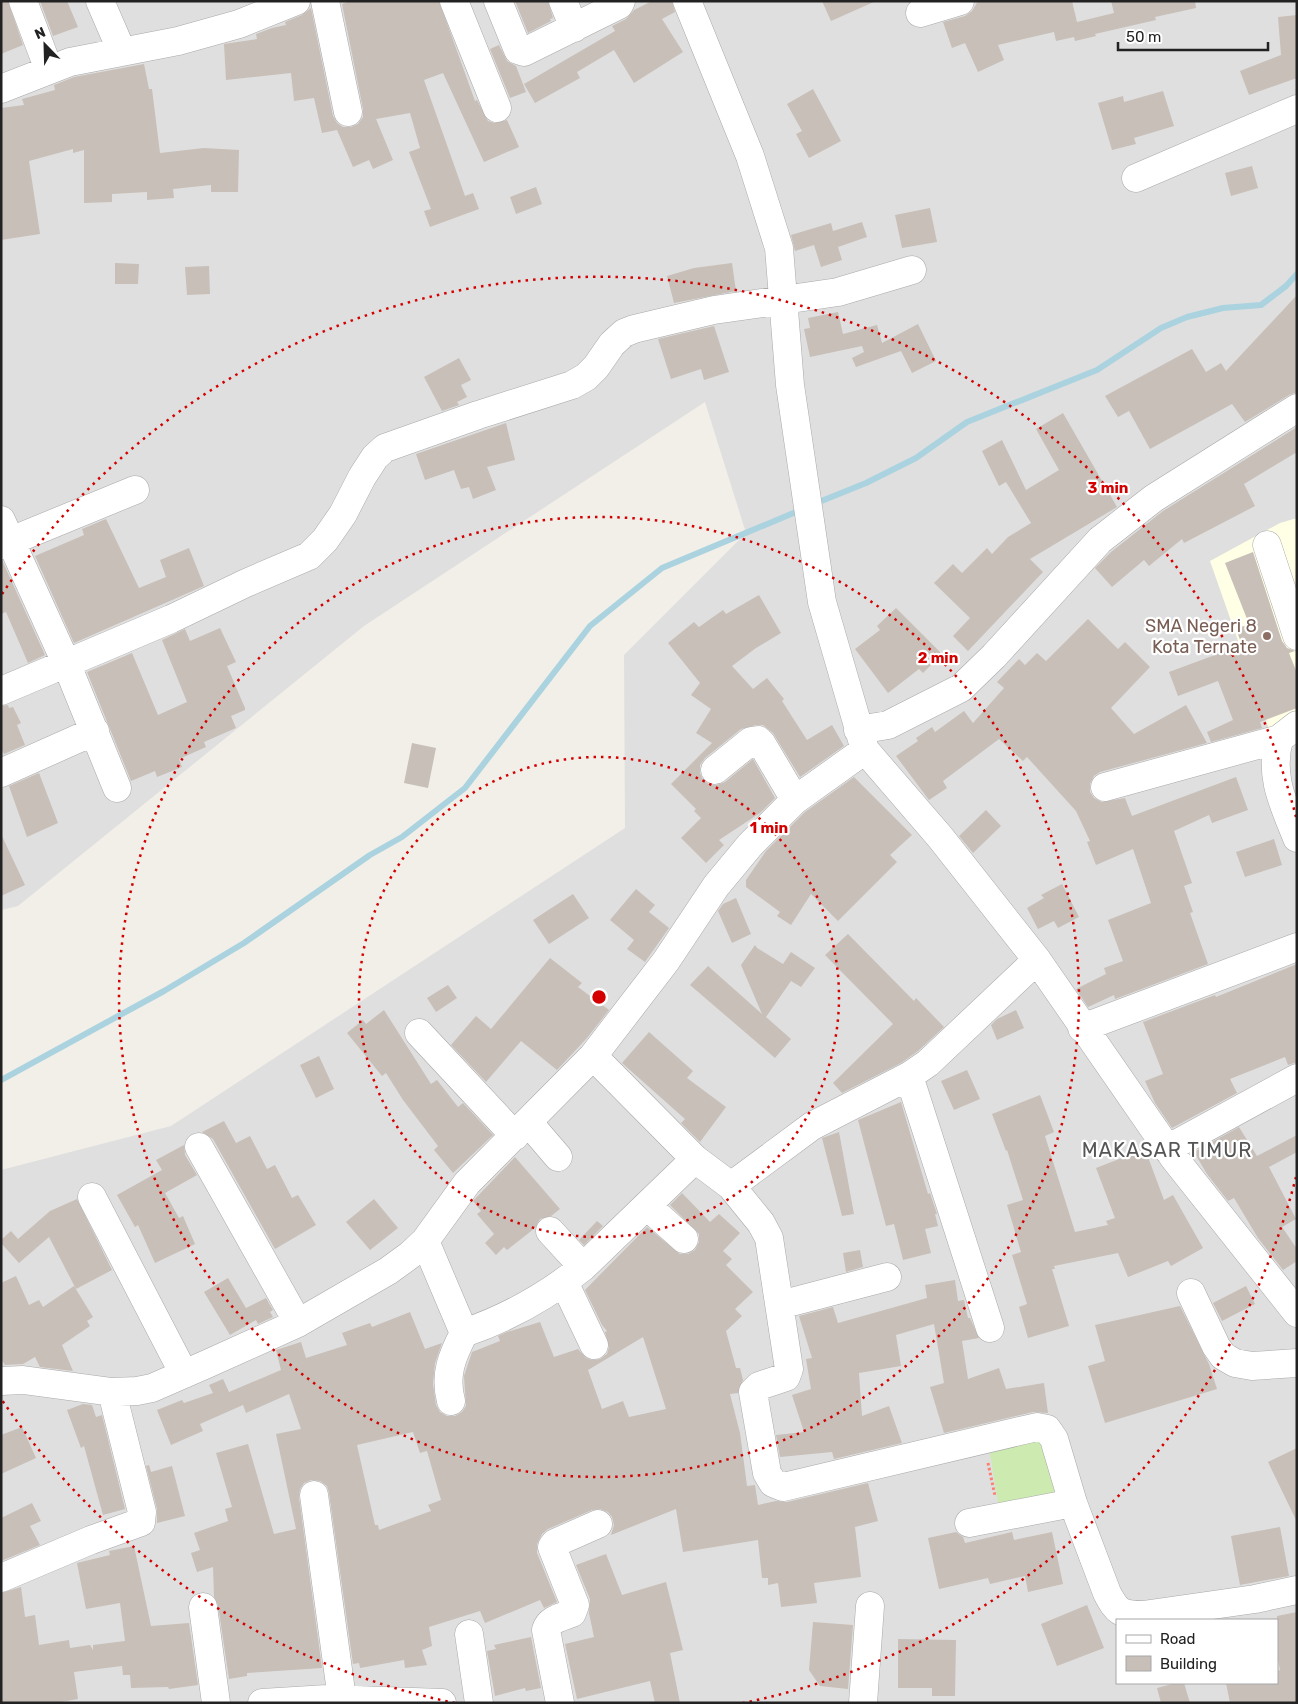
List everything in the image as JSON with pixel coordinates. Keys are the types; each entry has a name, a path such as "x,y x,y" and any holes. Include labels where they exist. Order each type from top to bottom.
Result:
{"street":[{"path":"23,1 49,70"},
{"path":"100,1 122,52"},
{"path":"1,89 78,60 178,40 240,24 296,1"},
{"path":"325,1 348,112"},
{"path":"454,1 497,108"},
{"path":"498,1 518,50 524,52 619,5 621,1"},
{"path":"563,1 574,28"},
{"path":"688,1 750,156 779,248 790,385 822,602 862,740 1037,960 1167,1149 1297,1313"},
{"path":"920,13 960,1"},
{"path":"1136,178 1297,109"},
{"path":"1,691 67,665 309,556 325,540 343,514 362,477 379,452 385,448 478,415 572,385 586,378 612,344 624,333 687,315 838,292 912,270"},
{"path":"1,1381 52,1383 112,1392 152,1388 264,1340 298,1323 388,1271 410,1255 425,1241 468,1183 593,1056 666,961 716,886 750,845 795,800 862,740 960,688 994,656 1100,540 1154,498 1297,408"},
{"path":"118,788 67,665 4,535 136,490"},
{"path":"1267,545 1297,636"},
{"path":"1,773 94,731"},
{"path":"1105,787 1288,732"},
{"path":"1288,732 1275,755 1275,774 1297,838"},
{"path":"715,770 752,741 758,740 795,800"},
{"path":"1082,1028 1297,947"},
{"path":"731,1186 812,1126 910,1076 942,1052 1037,960"},
{"path":"419,1033 522,1129 558,1156"},
{"path":"593,1056 695,1159 731,1186 761,1223 768,1238 780,1305 789,1374 781,1380 755,1389 753,1396 767,1473 773,1483 783,1487 1037,1427 1047,1429 1054,1439 1072,1503 1107,1593 1114,1606 1126,1615 1142,1615 1255,1599 1297,1590"},
{"path":"910,1076 990,1328"},
{"path":"1167,1149 1297,1078"},
{"path":"199,1147 298,1323"},
{"path":"464,1333 517,1311 573,1275 695,1159"},
{"path":"92,1197 184,1374"},
{"path":"647,1206 684,1239"},
{"path":"550,1231 573,1275 594,1345"},
{"path":"425,1241 464,1333 450,1368 447,1384 451,1401"},
{"path":"780,1305 887,1277"},
{"path":"1191,1293 1216,1346 1223,1356 1235,1363 1252,1366 1297,1364"},
{"path":"1,1578 91,1540 141,1522 142,1512 112,1392"},
{"path":"314,1495 333,1700"},
{"path":"969,1523 1072,1503"},
{"path":"560,1703 546,1630 548,1624 553,1620 572,1612 575,1605 552,1547 555,1543 598,1524"},
{"path":"863,1703 870,1606"},
{"path":"203,1607 216,1703"},
{"path":"469,1634 479,1703"},
{"path":"262,1703 333,1700 442,1703"}],"path":[{"path":"982,1440 1000,1518"}],"shaded area":[{"path":"1,1 1297,1 1297,1703 1,1703 1,1170 171,1126 625,828 624,655 746,533 705,402 364,626 18,906 1,910"},
{"name":"SMA Negeri 8 Kota Ternate","path":"1297,518 1297,712 1269,729 1210,561 1280,523"}],"green space":[{"path":"1052,1437 1062,1491 998,1503 989,1448"}],"building":[{"path":"1,1 8,1 23,45 1,54"},
{"path":"40,1 67,1 78,27 53,36"},
{"path":"350,1 439,1 475,101 477,100 488,121 495,123 507,120 519,147 484,162 443,73 424,80 465,196 473,193 479,209 430,227 424,211 431,209 409,152 420,148 410,113 376,119 393,160 373,169 369,160 353,167 337,130 322,133 314,98 294,101 291,73 226,80 224,44 257,39 256,34 286,25 285,22 302,15 311,8 333,116 337,123 343,127 351,127 358,124 363,117 363,109 342,4"},
{"path":"515,1 548,1 553,18 550,19 551,21 528,33"},
{"path":"652,1 672,1 675,12 662,19 683,52 634,83 614,50 577,72 580,78 535,103 524,84 615,31 612,26 626,19 634,10"},
{"path":"822,1 876,1 831,21"},
{"path":"978,1 1072,1 1077,22 1114,13 1111,1 1195,1 1196,8 1155,17 1156,20 1095,34 1096,36 1075,41 1074,37 1056,41 1054,32 998,45 1004,60 978,72 965,43 952,48 943,22 965,16 972,11"},
{"path":"1297,15 1297,78 1249,95 1240,71 1281,55 1278,17"},
{"path":"499,45 507,61 516,66 526,92 510,98 490,49"},
{"path":"144,64 149,89 152,89 160,153 204,148 239,150 238,192 211,192 211,185 173,189 174,198 147,200 147,192 112,194 112,202 84,203 84,150 73,153 73,149 29,161 40,234 1,240 1,108 24,105 22,99 55,90 54,85 74,77"},
{"path":"813,89 841,141 809,158 796,134 802,131 787,104"},
{"path":"1163,91 1174,126 1134,138 1136,144 1112,150 1098,103 1123,96 1124,102"},
{"path":"1252,166 1258,188 1231,196 1225,173"},
{"path":"536,187 542,204 516,214 510,197"},
{"path":"930,208 937,242 902,248 895,215"},
{"path":"862,222 867,237 838,247 842,260 821,267 814,245 795,251 791,235 831,223 833,231"},
{"path":"115,263 139,264 138,284 115,284"},
{"path":"732,263 736,291 674,303 667,276 694,268"},
{"path":"209,266 210,294 187,295 185,267"},
{"path":"1297,295 1297,392 1245,422 1232,404 1150,449 1129,411 1118,417 1105,396 1192,349 1206,372 1221,363 1226,371"},
{"path":"838,312 843,334 877,325 882,343 918,324 936,361 912,373 901,351 856,367 852,358 864,352 862,346 810,357 804,329 810,328 808,318"},
{"path":"714,326 729,372 704,380 701,369 671,379 658,339"},
{"path":"459,358 471,380 461,385 467,397 457,402 459,405 442,411 424,377"},
{"path":"1063,413 1117,507 1030,559 1043,572 968,651 953,636 970,618 934,583 953,564 962,573 987,548 992,554 1008,537 1031,523 1006,482 999,486 982,451 1002,440 1026,490 1059,470 1036,429"},
{"path":"506,423 515,460 487,467 496,490 473,499 469,487 461,489 454,470 425,480 416,454"},
{"path":"1297,427 1297,452 1244,484 1255,506 1184,543 1182,539 1149,566 1144,560 1112,587 1095,568 1111,552 1163,511"},
{"path":"106,519 139,588 166,577 160,560 189,548 204,586 74,643 35,556 84,535 82,529"},
{"path":"1253,552 1282,641 1287,648 1295,651 1289,653 1297,673 1297,708 1260,722 1262,728 1211,742 1207,732 1233,720 1218,681 1178,696 1169,672 1242,645 1236,629 1249,624 1225,563"},
{"path":"2,560 45,655 28,663 6,612 1,614"},
{"path":"759,595 781,633 756,648 732,666 753,689 767,678 784,699 782,701 807,740 832,725 844,746 800,777 773,733 763,725 756,725 741,729 705,758 700,765 700,773 703,780 710,785 725,782 753,759 775,798 760,813 719,840 724,845 706,863 681,838 701,818 694,811 696,809 671,784 712,743 696,733 711,709 691,695 700,683 668,643 694,622 699,627 723,610 726,614"},
{"path":"896,608 942,654 923,673 919,669 888,693 855,649 880,630 877,626"},
{"path":"1088,619 1118,649 1125,642 1150,667 1111,708 1134,734 1186,705 1207,743 1100,772 1094,776 1090,784 1090,792 1094,798 1102,802 1125,798 1132,816 1236,777 1248,810 1212,823 1209,815 1174,831 1192,883 1184,886 1193,912 1190,913 1208,964 1115,999 1114,995 1088,1007 1076,989 1106,974 1104,968 1123,961 1108,920 1151,903 1133,849 1096,865 1087,842 1090,841 1076,811 1027,757 1023,761 999,739 943,781 947,788 929,800 896,756 918,741 916,738 932,727 935,732 964,711 973,723 1004,688 997,682 1019,659 1025,665 1037,653 1046,661"},
{"path":"220,628 236,662 227,666 245,708 245,710 231,716 236,728 204,742 206,747 179,759 182,767 157,777 155,771 131,781 87,672 132,653 158,715 187,702 162,640 185,629 190,641"},
{"path":"8,705 9,708 13,707 21,723 17,725 25,745 4,754 1,748 1,706"},
{"path":"412,743 436,748 428,788 404,783"},
{"path":"39,773 58,823 27,837 9,786"},
{"path":"854,777 912,835 890,855 897,862 838,921 811,894 791,925 777,916 780,912 746,887 746,880 766,851 805,812"},
{"path":"986,810 1001,826 973,853 959,836"},
{"path":"1,834 25,885 1,896"},
{"path":"1274,839 1282,865 1245,877 1236,852"},
{"path":"1062,884 1079,917 1058,928 1054,921 1038,929 1027,908 1044,898 1041,895"},
{"path":"636,889 655,905 649,912 669,928 645,962 627,949 634,940 610,920"},
{"path":"573,894 589,918 549,944 533,920"},
{"path":"736,898 751,934 732,943 718,911 723,904"},
{"path":"848,934 914,1001 916,998 944,1027 918,1051 901,1063 842,1093 833,1083 893,1024 825,955"},
{"path":"755,945 783,964 791,952 815,968 801,987 791,981 766,1017 791,1039 775,1058 690,985 708,966 762,1014 741,965"},
{"path":"550,958 582,983 578,987 609,1010 587,1038 557,1070 521,1041 486,1082 451,1045 476,1016 491,1029"},
{"path":"1297,964 1297,1062 1288,1065 1285,1057 1230,1079 1237,1093 1172,1128 1155,1103 1145,1081 1163,1074 1143,1022 1215,995 1216,997"},
{"path":"448,985 457,998 436,1012 427,998"},
{"path":"384,1010 431,1084 437,1080 458,1107 463,1103 493,1135 453,1173 434,1150 438,1146 403,1100 386,1073 382,1076 347,1033 363,1020 366,1024"},
{"path":"1016,1010 1024,1028 997,1040 991,1025 997,1019"},
{"path":"649,1032 693,1071 687,1078 726,1107 700,1142 681,1123 685,1119 622,1063"},
{"path":"319,1056 334,1089 316,1098 300,1065"},
{"path":"967,1070 980,1099 954,1110 941,1081"},
{"path":"1040,1095 1054,1132 1045,1136 1075,1232 1108,1225 1106,1221 1115,1218 1096,1168 1145,1149 1164,1200 1173,1195 1203,1248 1171,1266 1168,1261 1128,1277 1118,1253 1054,1266 1055,1269 1052,1269 1069,1326 1028,1338 1019,1307 1027,1304 1012,1255 1021,1252 1007,1205 1023,1200 1007,1150 992,1114"},
{"path":"901,1102 928,1194 930,1193 937,1214 935,1214 938,1226 925,1229 931,1253 903,1260 894,1224 886,1226 858,1120"},
{"path":"224,1121 236,1143 250,1136 267,1169 275,1165 292,1198 298,1195 316,1225 275,1249 213,1139 202,1132"},
{"path":"1239,1127 1257,1156 1297,1135 1297,1152 1269,1167 1296,1219 1282,1227 1297,1249 1297,1261 1283,1270 1258,1238 1234,1198 1228,1201 1207,1174 1194,1152"},
{"path":"839,1132 854,1214 842,1216 822,1138"},
{"path":"184,1145 185,1155 197,1175 165,1193 179,1218 183,1216 195,1244 155,1263 138,1225 135,1227 117,1195 162,1170 156,1160"},
{"path":"515,1157 560,1209 551,1216 540,1219 535,1228 507,1250 504,1247 496,1255 485,1243 494,1234 477,1214 481,1211 473,1201"},
{"path":"682,1193 710,1222 719,1214 740,1233 723,1251 732,1259 726,1265 753,1292 735,1309 742,1316 726,1331 736,1368 740,1368 743,1380 738,1393 730,1394 740,1433 747,1486 755,1485 758,1505 776,1501 787,1502 868,1483 878,1521 855,1527 861,1577 814,1583 817,1603 781,1607 778,1583 768,1585 768,1578 762,1578 758,1540 683,1552 676,1509 611,1535 614,1525 612,1517 608,1512 600,1509 592,1510 548,1529 542,1534 537,1544 537,1553 557,1602 544,1608 540,1600 485,1623 480,1611 429,1627 432,1646 422,1650 427,1665 405,1668 404,1660 360,1668 359,1663 353,1664 329,1493 327,1486 320,1481 311,1480 304,1483 300,1489 299,1497 322,1668 247,1673 247,1676 229,1679 218,1605 214,1597 213,1567 197,1572 191,1553 200,1550 194,1533 228,1521 225,1509 232,1507 216,1453 248,1444 274,1534 296,1529 276,1434 301,1429 289,1394 246,1413 243,1405 200,1424 203,1431 171,1445 157,1410 182,1400 184,1403 213,1393 209,1385 223,1379 229,1392 281,1370 276,1350 301,1342 306,1358 347,1345 342,1333 370,1323 372,1327 410,1312 425,1349 442,1343 435,1363 433,1384 436,1405 440,1412 447,1416 455,1416 462,1412 466,1406 464,1376 472,1352 500,1341 498,1336 507,1332 540,1322 554,1357 578,1349 586,1358 592,1360 600,1359 607,1354 609,1347 605,1332 607,1331 602,1325 585,1290 647,1227 680,1254 688,1254 695,1250 699,1242 699,1234 670,1205","holes":["643,1337 666,1409 629,1417 623,1401 602,1409 588,1370","413,1432 420,1453 427,1451 441,1500 428,1505 431,1511 379,1530 378,1525 375,1525 357,1445"]},
{"path":"77,1199 112,1270 76,1289 49,1237 19,1263 1,1243 1,1240 11,1231 18,1239 50,1211"},
{"path":"374,1199 398,1228 370,1250 346,1222"},
{"path":"597,1221 603,1226 584,1245 579,1240"},
{"path":"860,1250 863,1267 846,1272 843,1253"},
{"path":"16,1276 29,1305 39,1300 43,1307 74,1286 93,1317 87,1321 90,1326 62,1345 73,1371 40,1367 35,1357 23,1364 5,1365 1,1359 1,1283"},
{"path":"228,1278 246,1308 266,1298 273,1310 270,1312 273,1317 258,1324 256,1320 230,1335 204,1292"},
{"path":"955,1280 958,1301 964,1300 968,1318 970,1318 979,1338 962,1341 968,1379 999,1368 1006,1389 1044,1383 1048,1413 1033,1412 944,1433 930,1387 944,1383 934,1324 896,1335 901,1366 859,1373 862,1416 889,1406 902,1443 834,1459 832,1452 780,1457 776,1435 804,1432 792,1395 811,1389 806,1359 812,1358 799,1316 833,1307 838,1323 927,1298 925,1285"},
{"path":"1246,1286 1255,1304 1222,1321 1213,1303"},
{"path":"1180,1306 1209,1364 1217,1389 1105,1423 1088,1366 1105,1361 1095,1325"},
{"path":"83,1404 92,1405 96,1417 102,1415 125,1509 103,1515 84,1446 81,1448 67,1410"},
{"path":"22,1427 36,1458 1,1474 1,1435"},
{"path":"1297,1448 1297,1522 1268,1462"},
{"path":"149,1465 151,1472 172,1466 185,1516 157,1523 157,1509 146,1466"},
{"path":"32,1503 41,1521 30,1526 40,1545 1,1561 1,1518"},
{"path":"1280,1527 1289,1576 1240,1585 1231,1536"},
{"path":"956,1532 963,1537 965,1543 1012,1532 1014,1540 1052,1532 1063,1584 1028,1592 1025,1576 990,1584 988,1578 939,1589 928,1538"},
{"path":"134,1546 151,1626 189,1623 198,1685 169,1689 168,1687 131,1688 130,1675 123,1675 122,1666 74,1672 78,1699 55,1703 1,1703 1,1593 21,1587 25,1617 35,1615 39,1645 69,1640 70,1648 90,1645 93,1650 93,1645 125,1641 120,1603 86,1609 77,1563 110,1555 109,1551"},
{"path":"606,1554 622,1595 666,1582 683,1650 670,1653 680,1703 655,1703 650,1681 577,1699 565,1644 594,1637 589,1613 590,1599 576,1565"},
{"path":"1087,1605 1104,1648 1057,1666 1041,1624"},
{"path":"1297,1612 1297,1703 1230,1703 1226,1684 1278,1684 1278,1671 1280,1670 1277,1616"},
{"path":"813,1622 853,1625 848,1689 820,1686 809,1670"},
{"path":"531,1637 541,1688 526,1691 525,1688 495,1696 487,1651 496,1649 494,1645"},
{"path":"898,1639 956,1640 955,1696 932,1696 932,1688 898,1688"},
{"path":"1172,1684 1184,1684 1190,1703 1161,1703 1157,1688"}],"waterway":[{"path":"814,504 866,483 916,458 967,422 1097,370 1161,328 1187,317 1223,308 1261,305 1286,286 1297,274"},
{"path":"1,1080 164,991 244,943 370,855 402,837 465,788 590,626 662,568 803,509"}],"place":[{"name":"SMA Negeri 8 Kota Ternate","path":"1267,636"}],"district":[{"name":"MAKASAR TIMUR","path":"1167,1150"}]}
